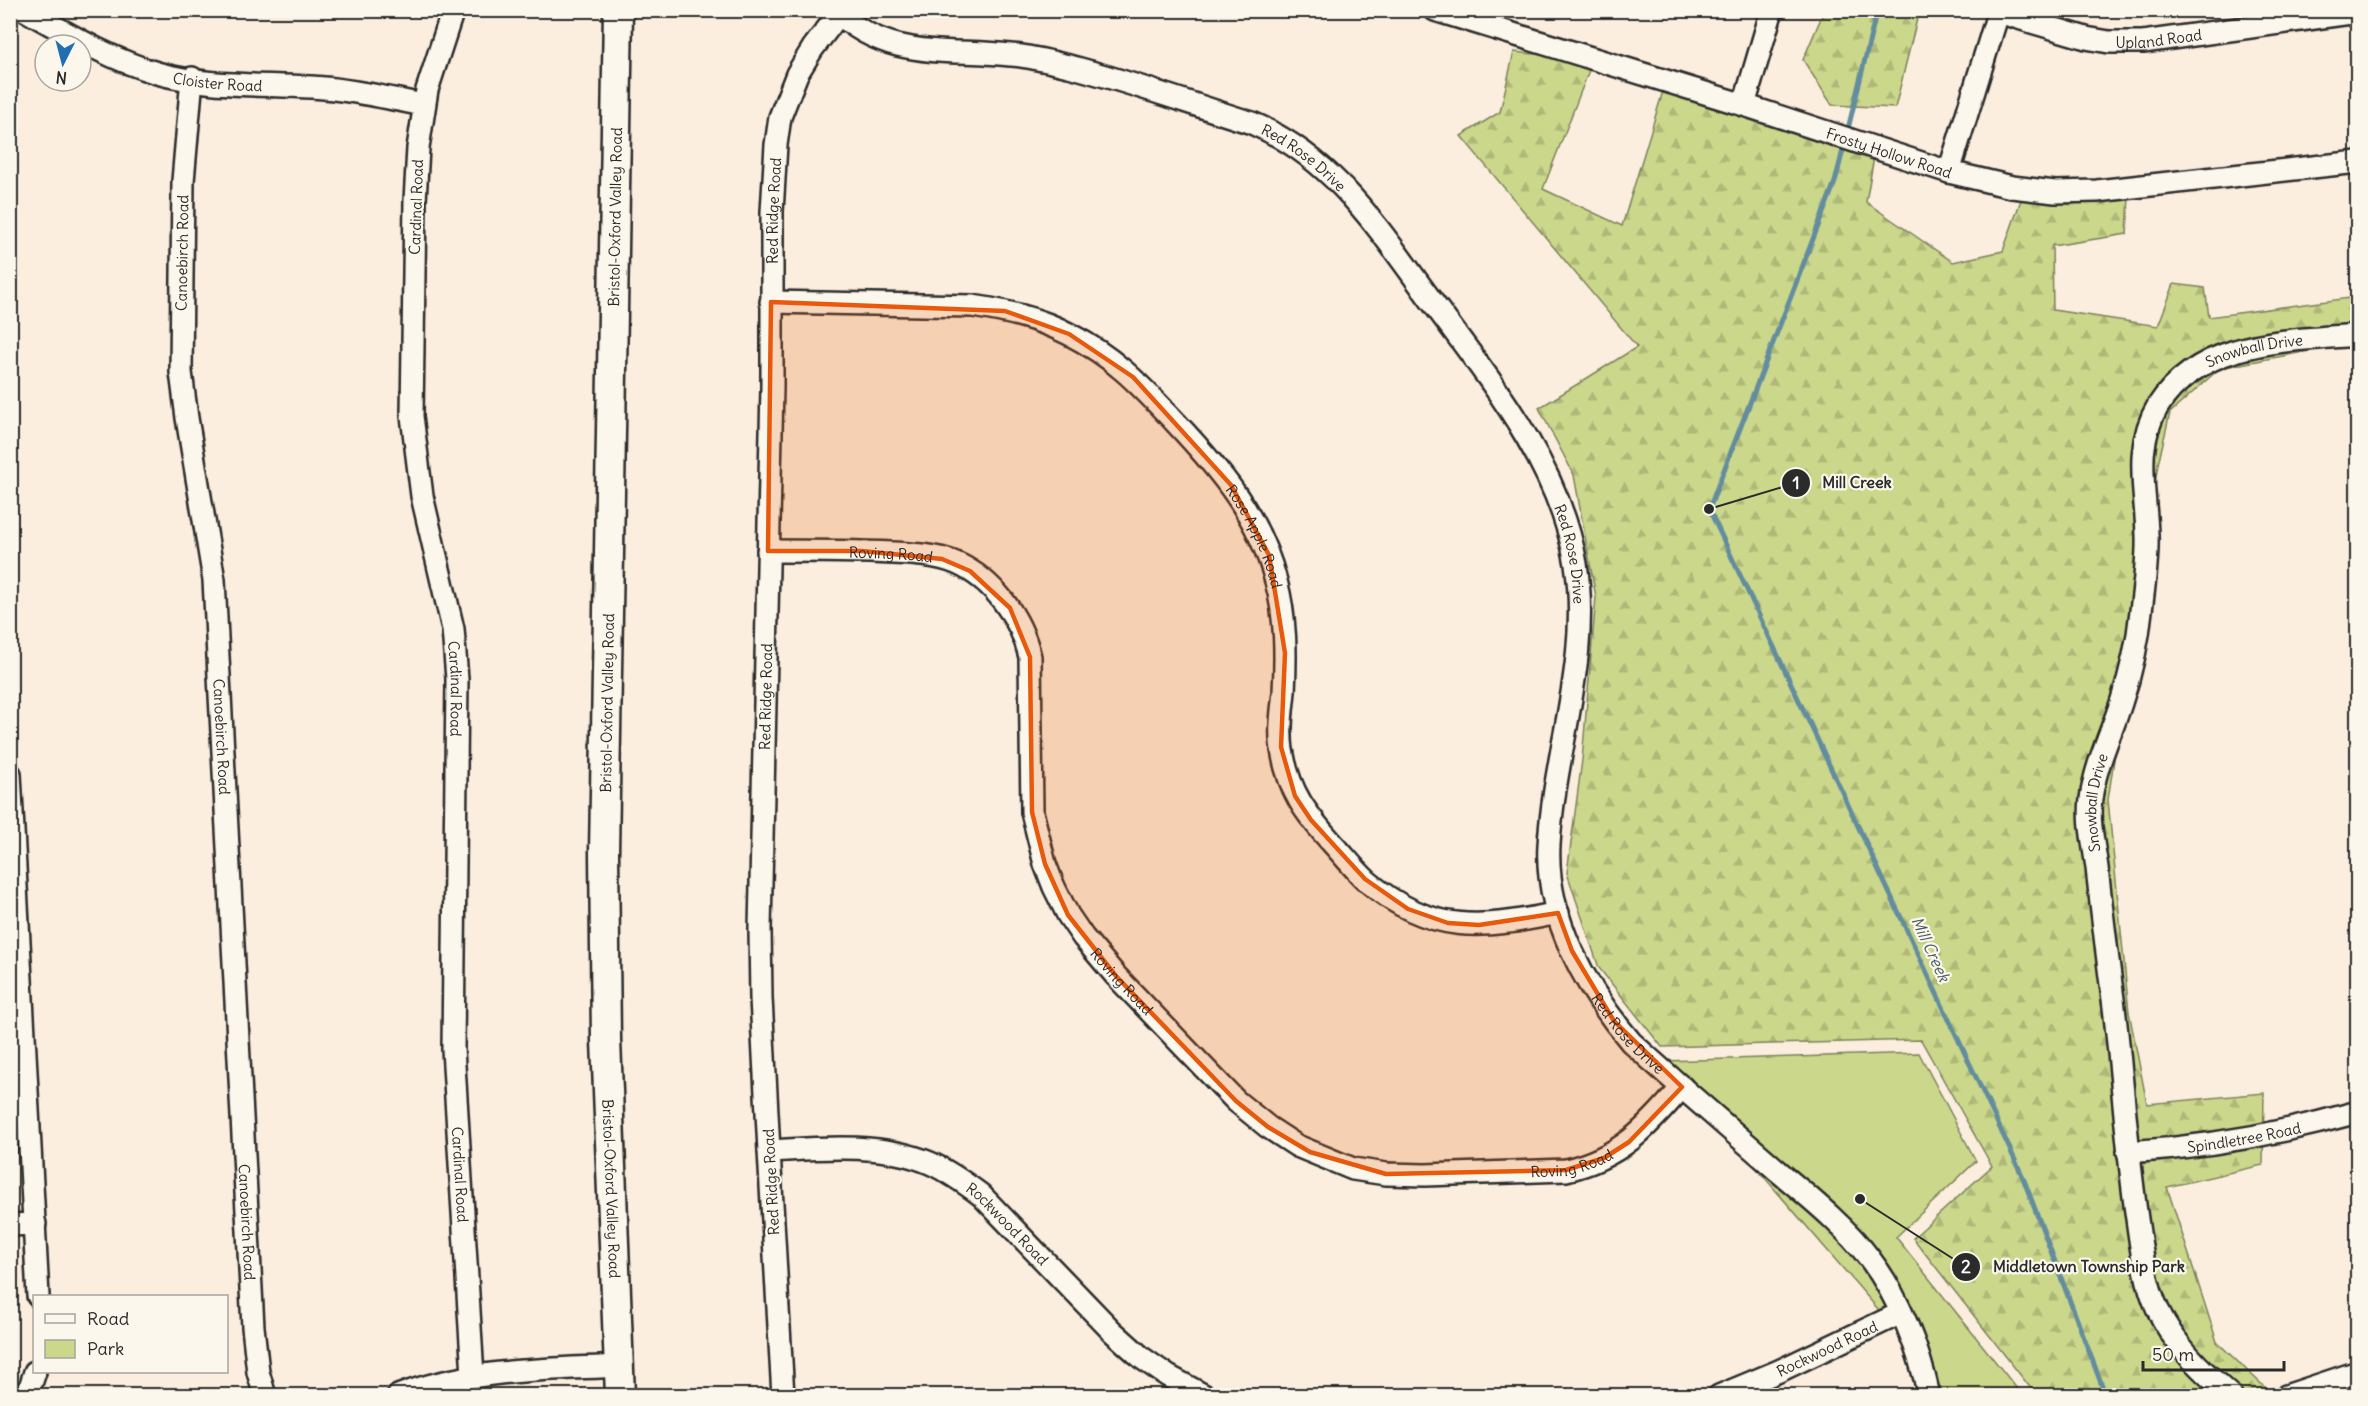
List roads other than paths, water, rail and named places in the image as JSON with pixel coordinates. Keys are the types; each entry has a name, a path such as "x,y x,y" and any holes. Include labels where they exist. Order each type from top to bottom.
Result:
{"main road":[{"name":"Bristol-Oxford Valley Road","path":"618,10 604,853 606,1052 620,1395"}],"street":[{"name":"Cloister Road","path":"25,10 115,58 159,73 234,84 314,87 364,93 424,105"},
{"name":"Cardinal Road","path":"453,10 424,105 418,148 415,201 412,416 422,496 453,629 457,679 453,1049 473,1376"},
{"name":"Frosty Hollow Road","path":"1435,10 1744,105 1949,172 2012,187 2055,192 2097,191 2358,162"},
{"path":"1744,105 1772,10"},
{"path":"1949,172 1998,11"},
{"name":"Upland Road","path":"1998,11 2086,38 2109,42 2143,42 2358,12"},
{"name":"Red Ridge Road","path":"783,1395 761,998 760,929 772,212 780,117 797,74 837,12"},
{"name":"Red Rose Drive","path":"837,12 866,34 881,42 922,51 1013,55 1070,66 1252,123 1277,134 1302,150 1334,178 1366,212 1481,369 1539,457 1561,504 1570,536 1576,567 1579,644 1553,805 1549,847 1550,873 1558,913 1572,951 1591,988 1631,1042 1820,1207 1869,1257 1901,1313 1915,1347 1929,1395"},
{"name":"Canoebirch Road","path":"192,78 183,182 181,372 186,418 204,513 213,580 253,1327 258,1372 265,1395"},
{"name":"Rose Apple Road","path":"771,302 972,306 1005,311 1036,320 1069,334 1118,365 1133,377 1217,467 1250,515 1269,555 1277,583 1286,653 1280,721 1281,747 1286,773 1294,796 1311,820 1365,879 1408,909 1448,923 1479,926 1511,923 1558,913"},
{"name":"Snowball Drive","path":"2231,1395 2186,1354 2158,1310 2150,1288 2142,1250 2128,1152 2113,1000 2091,830 2091,798 2135,652 2147,539 2141,478 2147,431 2158,406 2175,385 2216,357 2242,348 2275,342 2358,335"},
{"name":"Roving Road","path":"768,551 862,552 918,555 942,559 970,571 1010,608 1026,642 1029,657 1032,812 1045,864 1068,915 1083,937 1116,976 1236,1101 1268,1127 1298,1146 1353,1168 1386,1174 1533,1173 1566,1170 1580,1167 1615,1152 1651,1122 1682,1087"},
{"path":"11,786 16,1007 38,1295"},
{"name":"Spindletree Road","path":"2128,1152 2179,1149 2241,1140 2358,1112"},
{"name":"Rockwood Road","path":"769,1151 866,1149 907,1156 930,1163 959,1179 981,1195 1112,1331 1168,1376 1205,1395"},
{"path":"10,1225 34,1224"},
{"name":"Rockwood Road","path":"1719,1395 1779,1371 1901,1313"},
{"path":"398,1395 423,1386 473,1376 619,1366"},
{"path":"2286,1395 2358,1372"},
{"path":"27,1395 34,1373"}],"waterway":[{"name":"Mill Creek","path":"1847,133 1877,10"},
{"name":"Mill Creek","path":"1845,142 1835,182 1709,509 2022,1175 2106,1396"}],"place":[{"name":"Mill Creek","path":"1709,509"},
{"name":"Middletown Township Park","path":"1860,1199"}]}
